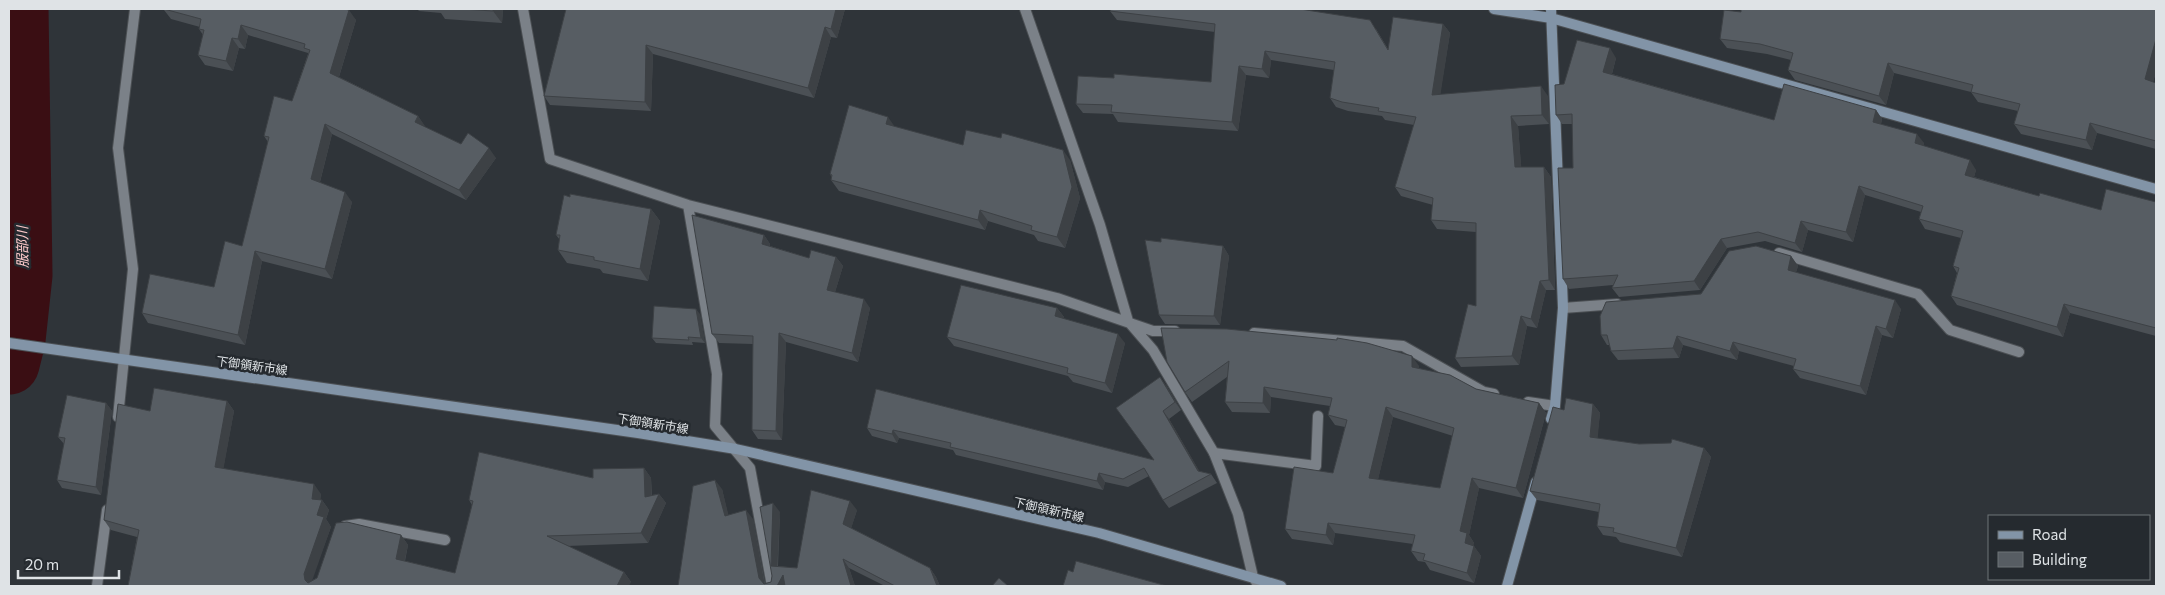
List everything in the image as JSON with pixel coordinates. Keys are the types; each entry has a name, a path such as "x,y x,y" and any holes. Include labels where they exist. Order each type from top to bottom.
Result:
{"main road":[{"path":"1494,9 1551,13 2156,189"},
{"path":"1548,434 1555,406 1563,308 1551,13"},
{"name":"下御領新市線","path":"9,343 638,433 736,449 1099,533 1256,582 1281,586"},
{"path":"1507,586 1539,471"}],"street":[{"path":"117,428 133,269 118,148 135,9"},
{"path":"523,9 550,159 688,205 1057,298 1154,331 1183,332"},
{"path":"1025,9 1100,224 1128,321 1153,350 1214,453 1238,514 1256,582"},
{"path":"688,205 717,374 715,426 750,468 772,586"},
{"path":"1772,251 1918,294 1950,330 2019,352"},
{"path":"1563,308 1629,303"},
{"path":"1242,333 1272,333 1403,346 1484,392 1555,406"},
{"path":"1214,453 1316,466 1318,416"},
{"path":"97,586 108,498"},
{"path":"335,535 338,527 359,524 445,540"}],"building":[{"path":"164,9 349,10 330,73 418,116 415,122 461,144 468,133 489,148 459,190 325,124 311,179 345,192 325,269 255,251 238,335 142,313 150,274 214,287 225,241 242,246 269,137 264,136 274,96 292,101 310,50 304,48 305,44 241,25 238,39 232,38 226,61 198,55 204,30 199,29 201,19"},
{"path":"462,9 493,9 493,11"},
{"path":"566,9 836,9 831,29 825,27 808,88 646,45 645,102 544,96"},
{"path":"1111,9 1300,9 1370,20 1388,50 1393,17 1443,24 1432,95 1541,86 1542,115 1511,116 1515,167 1544,167 1549,280 1540,281 1531,319 1521,316 1512,356 1455,358 1468,304 1476,306 1476,223 1431,220 1433,198 1395,187 1416,117 1378,111 1379,108 1342,102 1330,98 1335,62 1265,51 1262,69 1239,66 1232,122 1111,112 1112,105 1076,104 1078,76 1114,78 1114,74 1211,82 1215,24 1110,11"},
{"path":"1741,9 2156,9 2156,39 2145,79 2156,83 2156,141 2090,123 2086,140 2014,124 2020,104 1971,92 1973,85 1888,63 1879,96 1788,70 1793,53 1760,44 1720,39 1724,10 1741,12"},
{"path":"1577,40 1610,48 1603,72 1774,120 1784,84 1876,110 1873,122 1917,134 1915,143 1970,160 1965,175 2039,196 2040,193 2101,210 2106,189 2156,202 2156,328 2064,304 2057,327 1951,296 1959,268 1953,266 1963,231 1919,219 1923,206 1859,186 1846,232 1801,221 1795,243 1758,232 1721,239 1694,281 1612,288 1618,275 1563,279 1558,168 1573,168 1572,114 1556,115 1555,85 1564,84"},
{"path":"849,105 888,117 886,124 963,145 966,130 1001,138 1002,133 1063,150 1072,187 1057,237 1031,230 1032,226 980,210 978,220 831,180 832,175 830,174"},
{"path":"570,194 651,209 640,269 594,260 594,257 558,250 560,235 556,235 564,195 570,197"},
{"path":"692,215 764,235 762,244 809,258 811,250 836,257 827,290 864,299 852,353 779,333 776,431 752,430 753,336 712,334"},
{"path":"1161,238 1223,246 1214,316 1159,315 1145,240 1161,242"},
{"path":"1756,246 1791,256 1788,270 1895,300 1886,329 1876,326 1860,386 1793,369 1796,359 1733,342 1730,351 1677,336 1673,348 1611,351 1607,335 1601,335 1600,316 1606,302 1701,294 1729,251"},
{"path":"961,285 1057,308 1055,316 1118,334 1105,383 1067,373 1068,368 947,337"},
{"path":"654,306 696,309 701,338 688,337 689,340 652,338"},
{"path":"1161,328 1227,329 1337,340 1337,338 1367,343 1412,356 1412,367 1450,375 1476,389 1539,403 1516,488 1472,478 1460,531 1467,533 1465,543 1474,546 1467,573 1423,560 1425,554 1411,551 1415,535 1328,523 1326,535 1285,529 1294,467 1333,473 1347,420 1328,415 1332,398 1264,387 1263,403 1225,402 1229,361 1185,392 1167,362","holes":["1386,407 1454,428 1440,488 1369,478"]},
{"path":"1160,377 1175,402 1163,411 1198,471 1211,474 1163,500 1144,468 1123,479 1099,473 1097,481 950,447 951,443 893,430 892,434 867,428 876,389 1154,460 1116,408"},
{"path":"154,388 227,401 215,467 314,484 312,499 322,500 317,515 324,517 304,574 305,580 308,583 317,578 336,523 347,522 401,535 396,559 455,573 473,501 469,500 479,452 593,478 593,469 644,468 645,497 659,494 641,533 547,536 624,572 617,586 128,586 139,530 104,520 118,404 150,411"},
{"path":"67,395 106,403 96,487 57,480 65,438 58,437"},
{"path":"1566,398 1593,404 1590,437 1639,444 1671,443 1672,439 1704,448 1676,548 1613,532 1614,528 1597,526 1600,504 1530,491 1553,407 1564,410"},
{"path":"715,480 725,516 746,510 759,578 764,584 771,582 772,576 760,507 773,503 771,566 797,568 811,490 850,501 843,524 930,568 937,586 895,586 843,559 851,586 785,586 783,575 777,586 678,586 693,486"},
{"path":"1076,561 1167,586 1063,586 1068,570 1073,572"},
{"path":"999,578 1008,586 992,586"}],"waterway":[{"name":"服部川","path":"9,364 15,340 22,275 18,9"}]}
